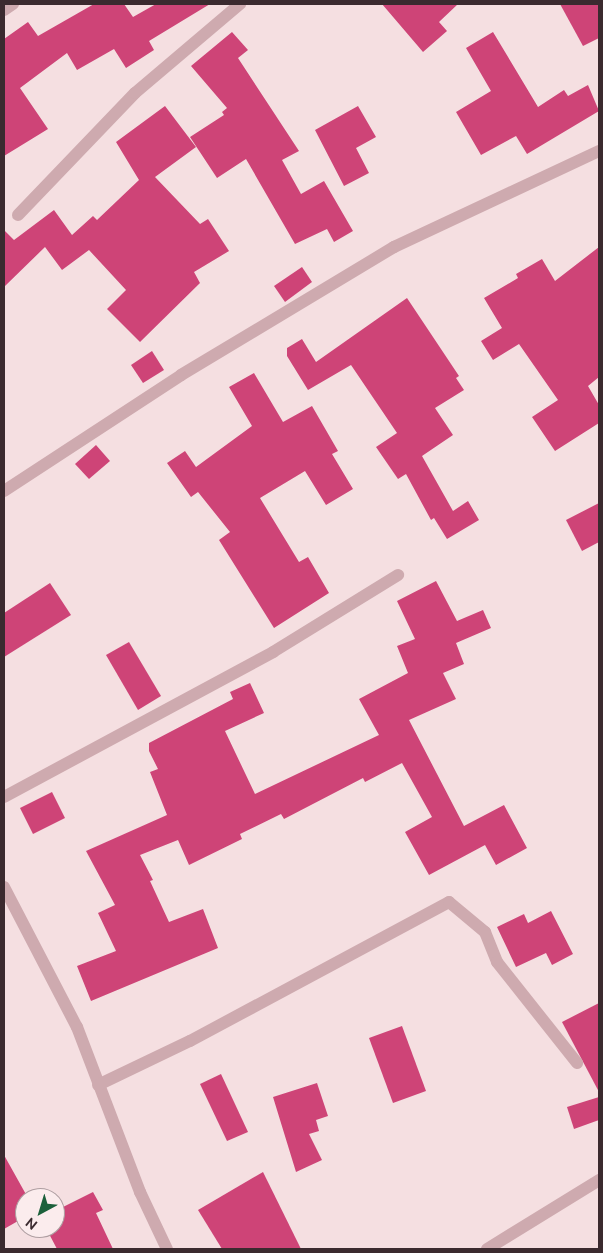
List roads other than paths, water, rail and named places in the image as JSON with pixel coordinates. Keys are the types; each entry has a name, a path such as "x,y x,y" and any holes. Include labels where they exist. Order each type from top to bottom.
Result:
{"street":[{"path":"4,10 13,4"},
{"path":"18,215 135,93 240,4"},
{"path":"4,491 181,375 394,247 599,151"},
{"path":"4,797 273,652 398,575"},
{"path":"4,887 77,1027 140,1192 167,1249"},
{"path":"98,1085 190,1041 449,902 486,932 497,962 577,1063"},
{"path":"487,1249 599,1180"}]}
